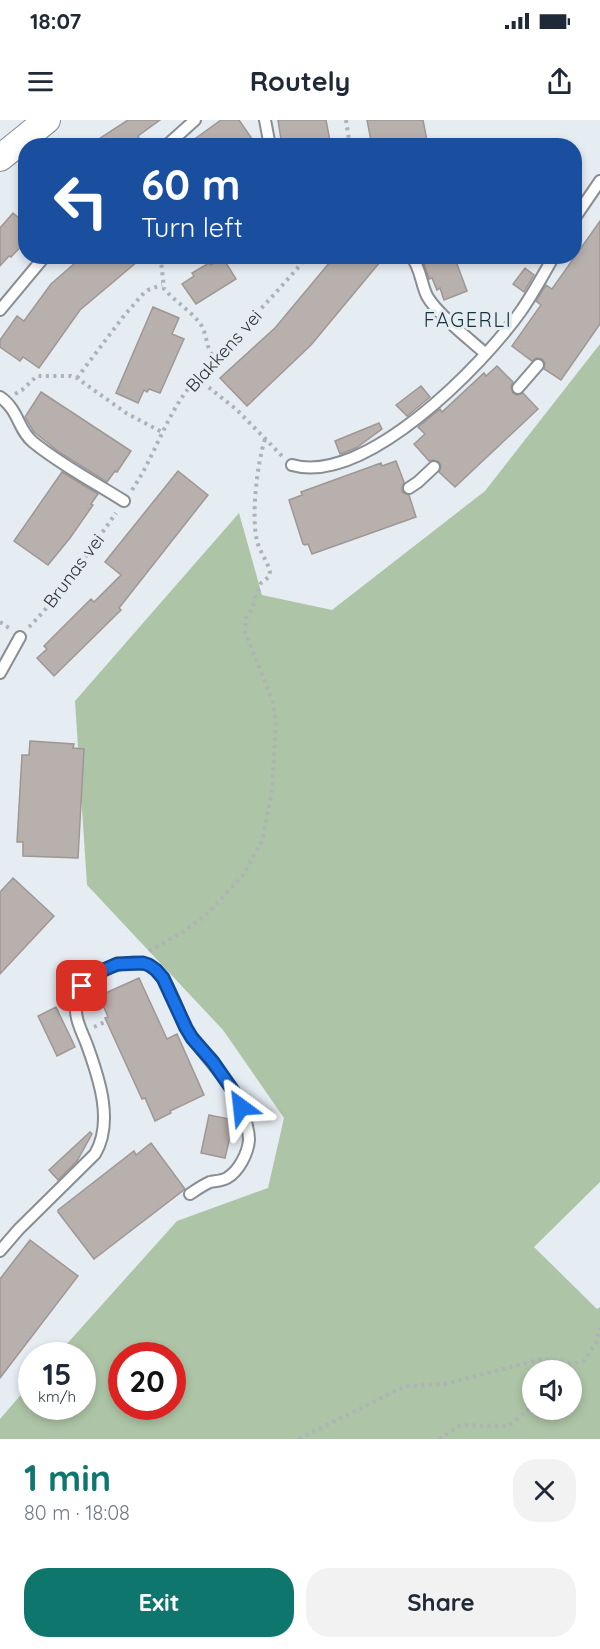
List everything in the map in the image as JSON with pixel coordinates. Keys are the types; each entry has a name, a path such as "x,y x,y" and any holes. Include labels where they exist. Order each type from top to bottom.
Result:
{"street":[{"path":"25,138 47,120"},
{"path":"0,158 18,143"}],"lane":[{"path":"175,138 195,120"},
{"path":"266,120 269,138"},
{"path":"582,207 600,181"},
{"path":"0,310 38,264"},
{"path":"415,264 428,297 486,354"},
{"path":"292,465 303,468 329,466 372,448 387,440 450,391 486,354 522,310 549,264"},
{"path":"518,388 538,365"},
{"path":"2,398 15,412 27,436 33,442 124,501"},
{"path":"409,488 434,467"},
{"path":"0,674 20,637"},
{"path":"0,1251 19,1228 94,1154 100,1144 104,1127 104,1107 76,1009 82,986 97,973 117,964 143,963 156,970 163,978 186,1028 236,1095 246,1119 249,1138 245,1155 238,1168 226,1178 208,1183 190,1194"}],"path":[{"path":"346,120 349,138"},
{"path":"161,264 164,289 199,322 207,338 210,353 214,357"},
{"name":"Blakkens vei","path":"152,454 173,412 197,378 301,264"},
{"path":"77,378 142,295 162,285"},
{"path":"2,398 22,390 37,376 71,376 126,412 162,432"},
{"path":"197,378 237,410 292,465"},
{"path":"129,963 183,932 207,914 243,875 262,841 272,790 276,723 273,702 245,632 245,623 261,583 269,577 270,571 257,544 255,531 261,452 265,439"},
{"name":"Brunas vei","path":"20,637 40,616 93,546 147,466 152,454"},
{"path":"299,1439 405,1386 445,1384 542,1359 573,1364 584,1361 596,1343 600,1328"},
{"path":"439,1439 461,1425 508,1426 522,1415"}],"green space":[{"path":"600,344 600,1182 534,1247 597,1309 600,1307 600,1439 0,1439 0,1419 18,1398 18,1420 96,1420 96,1342 69,1342 177,1221 268,1188 284,1118 223,1030 87,885 75,701 239,513 262,595 332,610 485,491"}],"building":[{"path":"128,120 160,120 138,136 139,138 100,138"},
{"path":"221,120 239,120 251,138 196,138"},
{"path":"278,120 326,120 329,138 281,138"},
{"path":"367,120 423,120 426,138 370,138"},
{"path":"13,213 18,217 18,250 0,266 0,228"},
{"path":"600,221 600,324 561,380 544,369 545,363 542,359 536,358 532,361 512,346 541,305 536,301 546,285 552,289 570,264 582,264 582,246"},
{"path":"74,264 135,264 80,310 39,368 23,357 20,361 0,347 0,340 17,316 24,321 51,284"},
{"path":"207,264 227,264 236,279 196,304 182,284 194,276 192,273"},
{"path":"328,264 378,264 311,345 247,406 220,378 275,328"},
{"path":"424,264 457,264 467,291 444,300 440,288 437,290 432,278 429,279"},
{"path":"525,268 534,275 524,292 513,284"},
{"path":"153,307 179,318 172,334 184,339 160,393 149,389 147,392 144,390 138,403 116,393"},
{"path":"497,366 513,382 511,387 513,393 517,395 523,393 538,409 455,487 439,472 441,466 439,462 429,461 414,444 425,434 418,427 440,409 442,412 484,373 486,376"},
{"path":"421,386 430,397 407,416 396,405"},
{"path":"41,392 131,451 107,482 59,452 34,432 25,417"},
{"path":"379,423 382,429 356,448 340,454 335,441"},
{"path":"396,461 404,482 402,492 409,495 416,517 312,554 308,544 303,544 289,500 302,495 301,492 381,463 382,466"},
{"path":"178,471 208,495 119,608 121,610 54,676 37,658 47,649 44,646 91,599 94,602 121,575 105,562"},
{"path":"62,472 98,494 70,538 48,565 14,541"},
{"path":"30,741 74,744 73,748 84,749 78,858 23,856 23,842 17,842 22,755 29,755"},
{"path":"13,878 54,916 0,974 0,892"},
{"path":"139,978 167,1039 177,1034 204,1095 170,1111 171,1113 155,1121 145,1098 142,1099 105,1018 108,1017 99,996"},
{"path":"56,1007 75,1047 57,1056 38,1016"},
{"path":"209,1115 234,1120 225,1158 201,1153"},
{"path":"90,1132 92,1134 77,1161 58,1180 49,1170"},
{"path":"151,1143 185,1189 94,1259 58,1210 134,1151 136,1155"},
{"path":"30,1240 78,1276 28,1342 18,1342 18,1354 0,1378 0,1279"}],"district":[{"name":"FAGERLI","path":"468,320"}],"route":[{"path":"82,986 97,973 117,964 143,963 156,970 163,978 192,1038 213,1062 236,1095 241,1107"}]}
